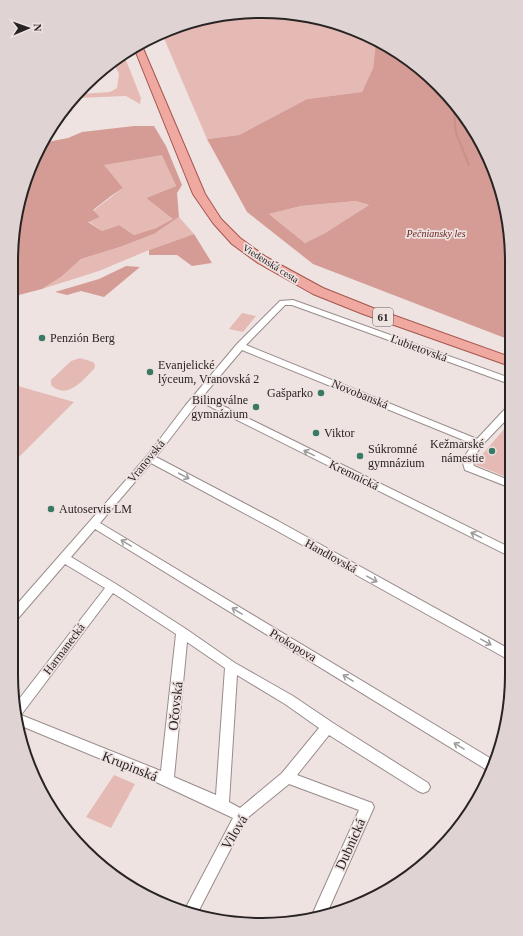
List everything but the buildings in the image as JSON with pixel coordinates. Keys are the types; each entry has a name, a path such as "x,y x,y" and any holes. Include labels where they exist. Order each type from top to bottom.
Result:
{"main road":[{"name":"Viedenská cesta","path":"141,50 199,194 217,221 236,241 262,260 318,291 368,311 505,360"}],"street":[{"name":"Ľubietovská","path":"283,303 294,302 505,379"},
{"name":"Vranovská","path":"18,611 150,458 197,397 240,346 283,303"},
{"name":"Novobanská","path":"240,346 479,443"},
{"name":"Kremnická","path":"197,397 505,549"},
{"path":"505,415 479,443 467,460 469,468 505,483"},
{"name":"Handlovská","path":"150,458 274,524 505,653"},
{"name":"Prokopova","path":"94,524 488,763"},
{"path":"63,558 112,587 182,632 230,666 289,700 328,727 423,787"},
{"name":"Harmanecká","path":"20,707 112,587"},
{"name":"Očovská","path":"167,781 182,632"},
{"path":"222,805 230,666"},
{"name":"Krupinská","path":"23,721 167,781 241,815"},
{"name":"Vilová","path":"193,908 241,815 287,776 328,727"},
{"name":"Dubnická","path":"287,776 367,808 321,911"}],"shaded area":[{"path":"262,18 293,20 325,26 355,37 375,47 373,68 362,92 307,99 239,135 207,139 164,39 198,26 230,20"},
{"path":"126,59 141,98 140,104 126,96 81,98 85,94 110,92 117,88 119,74 115,66"},
{"path":"162,154 176,186 146,198 174,219 156,228 134,235 119,225 102,231 88,221 100,217 93,211 123,188 103,165"},
{"path":"356,201 369,205 325,233 305,243 269,214 301,206"},
{"path":"179,217 194,234 149,250 99,271 42,289 61,277 81,259 120,247 154,234"},
{"path":"242,313 256,316 243,332 229,329"},
{"path":"80,358 93,362 95,365 94,369 80,383 69,390 63,391 51,385 51,380 71,361"},
{"path":"18,386 74,402 18,458"},
{"path":"505,428 505,477 474,464"},
{"path":"114,775 135,784 111,828 86,817"}],"green space":[{"name":"Pečniansky les","path":"375,47 397,59 422,78 445,101 464,126 480,154 497,198 503,230 505,262 505,338 313,264 247,212 207,139 239,135 307,99 362,92 373,68","holes":["356,201 369,205 325,233 305,243 269,214 301,206"]},
{"path":"134,126 154,126 166,146 182,185 177,193 179,217 154,234 120,247 81,259 61,277 42,289 18,295 20,230 26,198 37,168 50,141 68,138 82,132","holes":["162,155 176,186 146,198 173,219 156,228 134,235 119,225 102,231 88,222 100,217 93,210 123,188 104,165"]},
{"path":"194,234 212,263 192,266 177,255 149,255 149,250"},
{"path":"126,266 140,267 104,297 81,291 67,295 55,292 99,279"}],"waterway":[{"path":"454,113 456,133 469,165"}],"place":[{"name":"Penzión Berg","path":"42,338"},
{"name":"Evanjelické lýceum, Vranovská 2","path":"150,372"},
{"name":"Gašparko","path":"321,393"},
{"name":"Bilingválne gymnázium","path":"256,407"},
{"name":"Viktor","path":"316,433"},
{"name":"Kežmarské námestie","path":"492,451"},
{"name":"Súkromné gymnázium","path":"360,456"},
{"name":"Autoservis LM","path":"51,509"}]}
